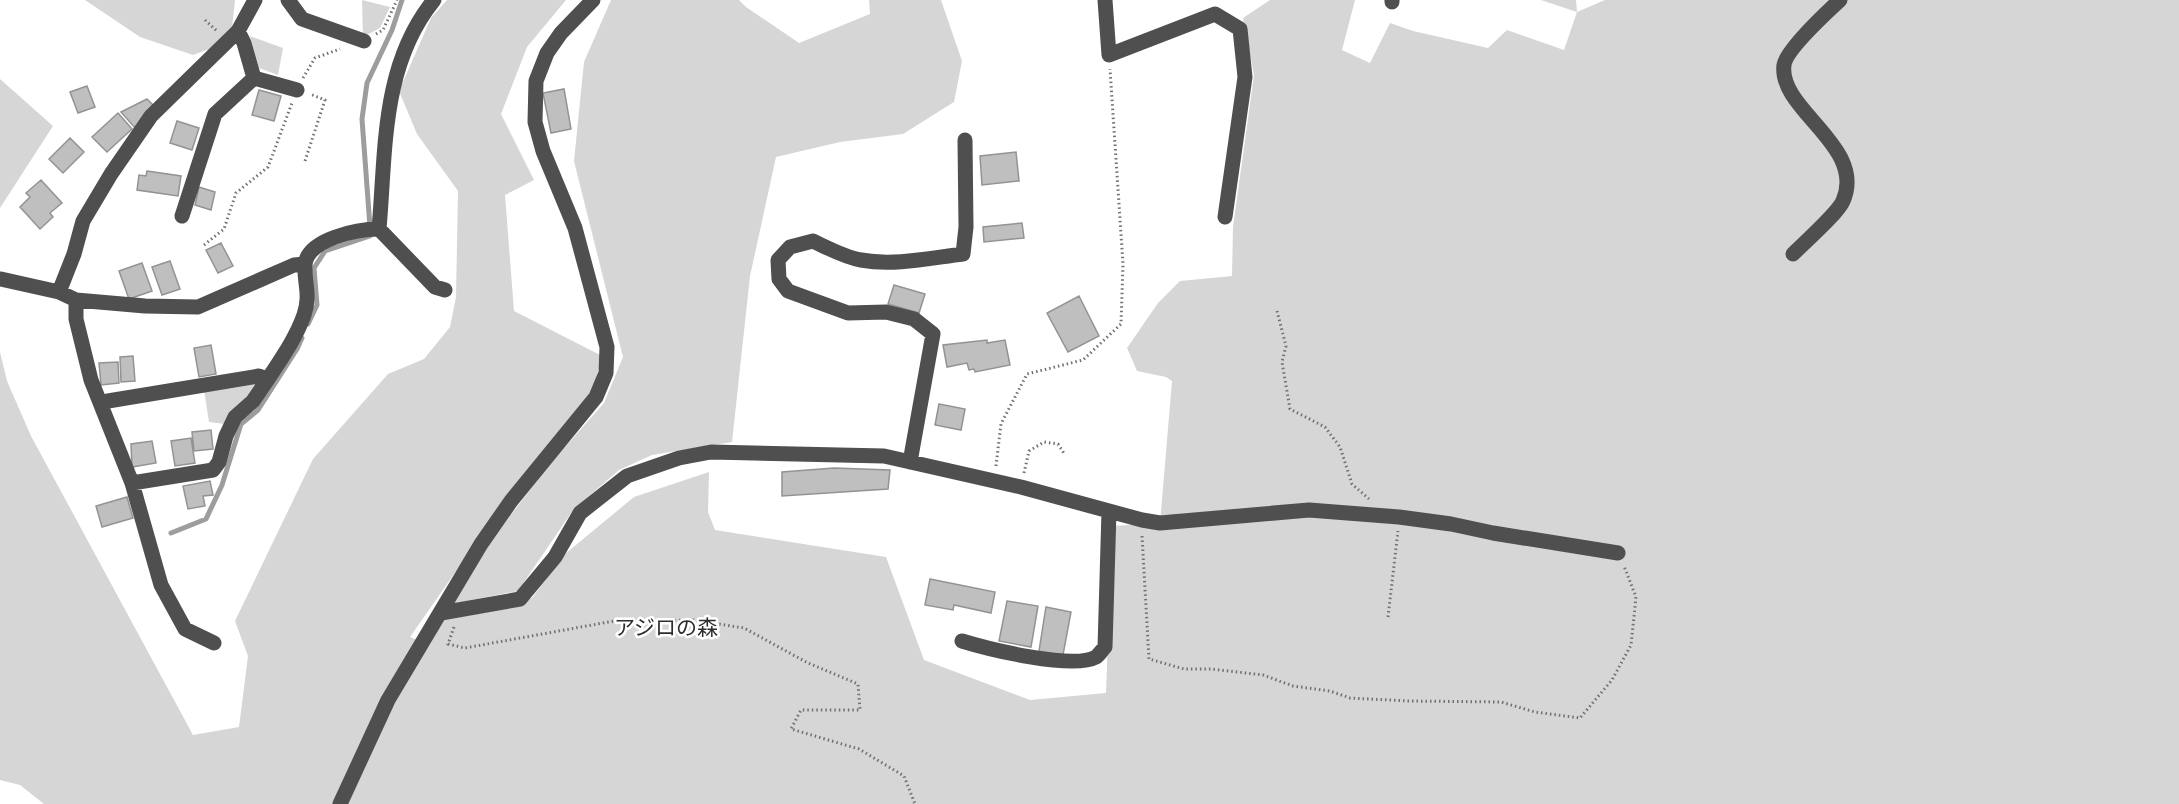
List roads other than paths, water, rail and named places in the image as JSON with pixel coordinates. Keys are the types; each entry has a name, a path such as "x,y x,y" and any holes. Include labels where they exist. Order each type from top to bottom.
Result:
{"street":[{"path":"59,292 74,254 83,221 118,165 151,117 238,31 255,0"},
{"path":"288,0 302,19 364,41"},
{"path":"379,229 385,130 396,81 406,45 434,0"},
{"path":"340,804 388,700 481,544 511,501 596,397 606,373 607,347 575,228 543,151 535,122 536,81 547,53 561,33 593,0"},
{"path":"1105,0 1109,55 1215,14 1240,29 1245,77 1225,217"},
{"path":"1793,254 1842,204 1847,190 1847,171 1834,147 1795,98 1785,79 1784,64 1802,36 1840,0"},
{"path":"238,31 244,42 254,78"},
{"path":"254,78 297,90"},
{"path":"182,216 215,114 254,78"},
{"path":"910,462 933,334 914,319 886,312 848,313 788,291 779,279 778,260 790,247 813,241 861,260 905,261 963,254 966,227 964,140"},
{"path":"132,483 213,470 219,462 226,436 235,417 253,401 268,380 304,315 309,294 305,264 308,254 320,243 364,229 379,229 435,287 445,290"},
{"path":"1,279 59,292 76,300 145,306 198,307 294,265 305,264"},
{"path":"76,300 76,319 90,380 132,483 161,585 185,629 214,643"},
{"path":"101,405 108,401 259,376 268,380"},
{"path":"441,613 520,599 555,557 580,513 627,476 679,458 711,452 884,456 995,480 1160,523 1309,510 1399,517 1451,524 1618,553"},
{"path":"962,641 1002,653 1041,658 1082,660 1096,657 1105,647 1109,511"}],"waterway":[{"path":"370,227 362,119 367,83 392,30 402,0"},
{"path":"308,324 317,305 314,268 325,251 370,236"},
{"path":"171,533 206,519 222,485 241,424 258,410 302,338"}],"park label":[{"name":"アジロの森","path":"666,628"}]}
